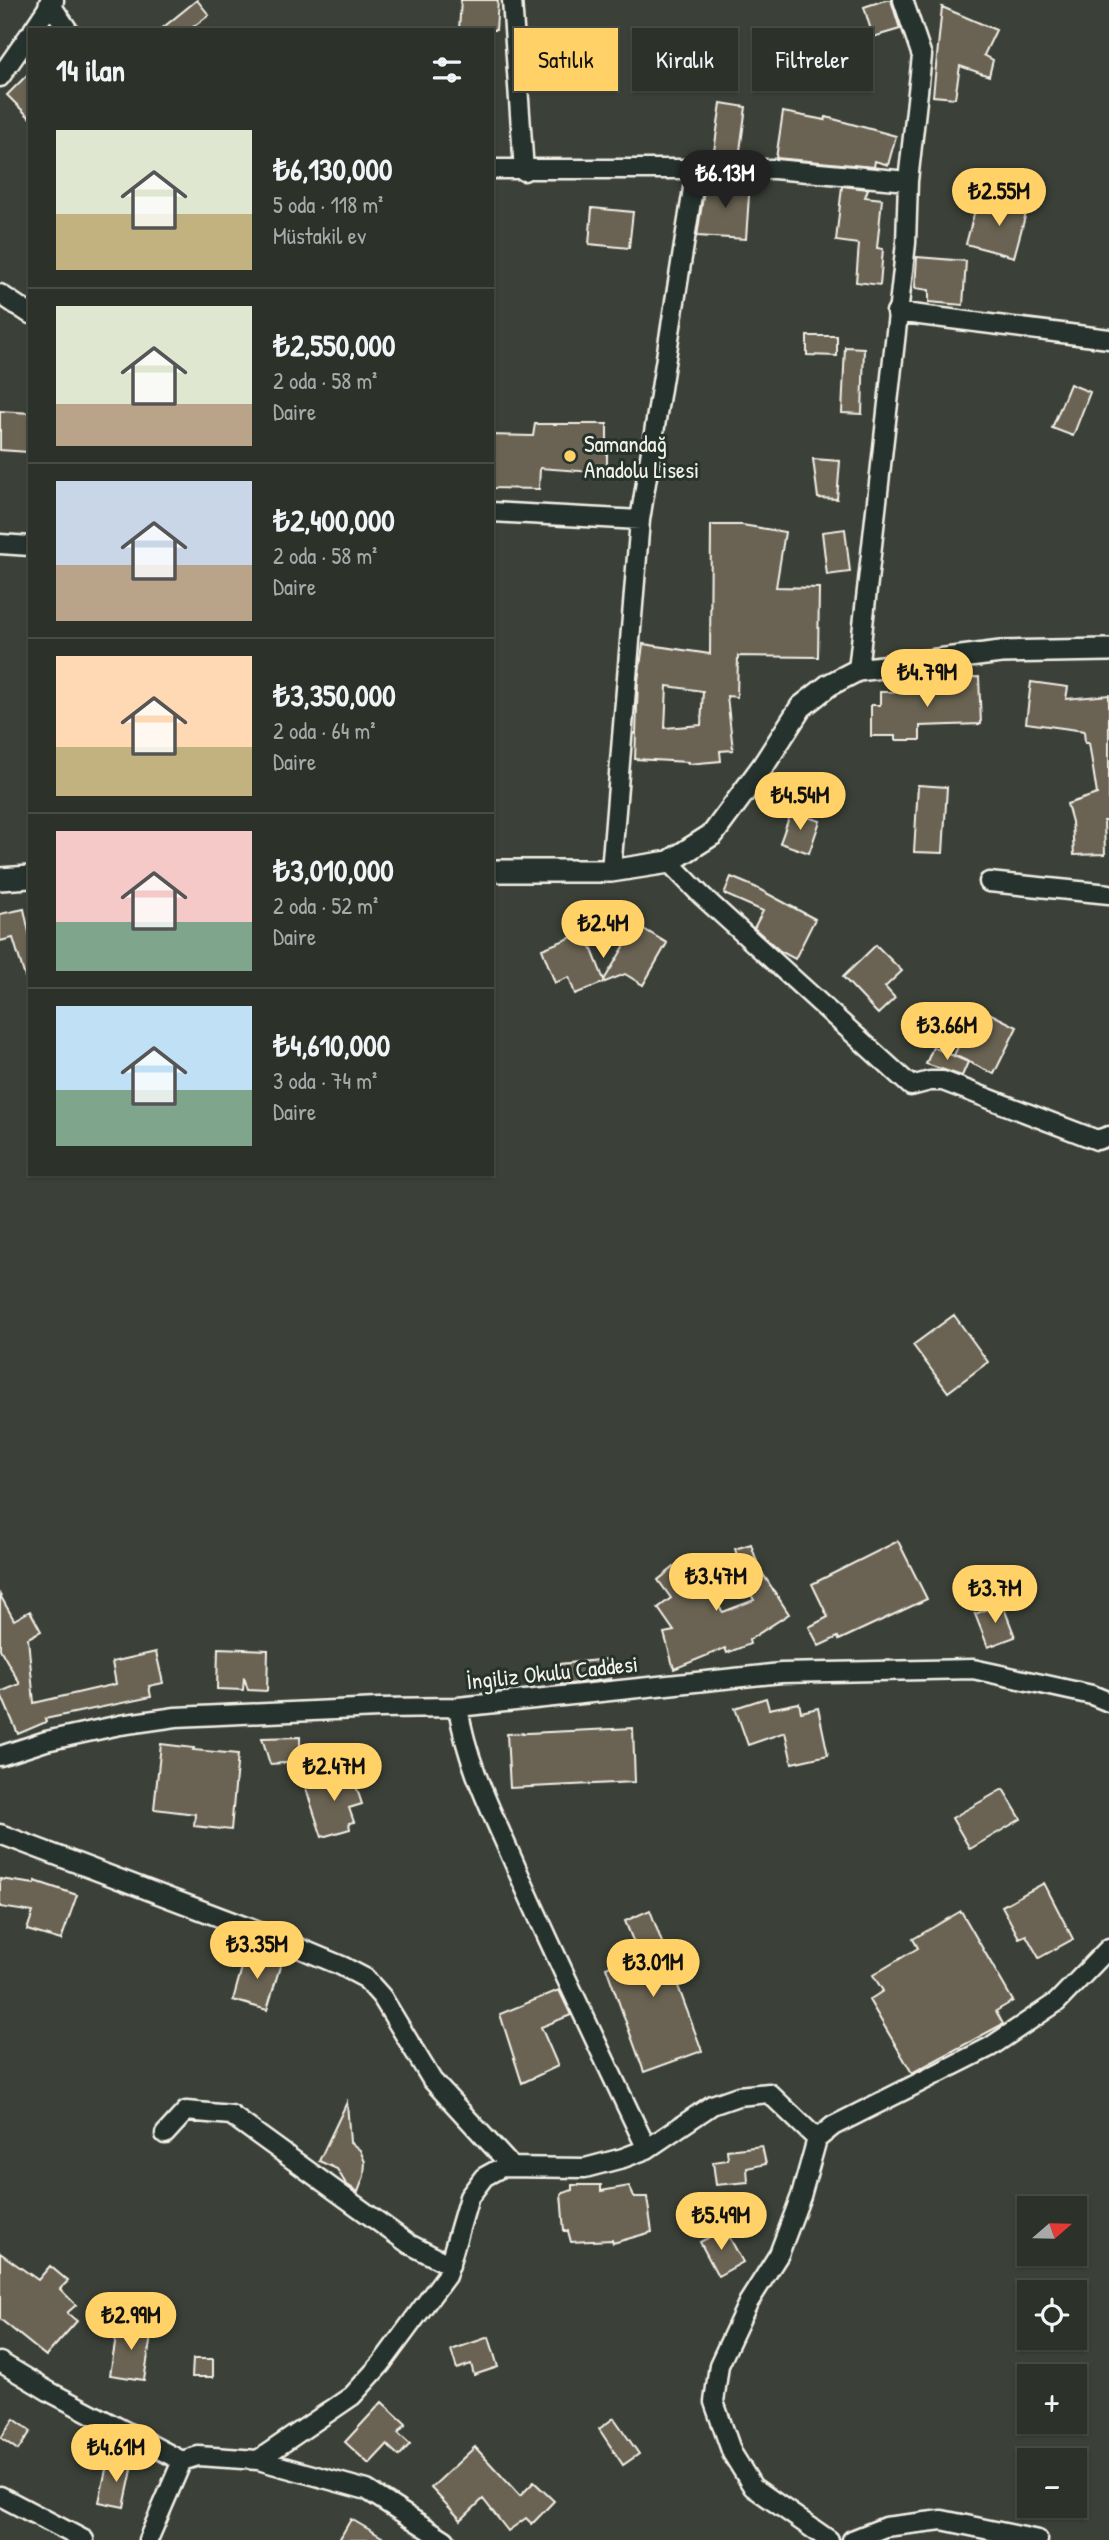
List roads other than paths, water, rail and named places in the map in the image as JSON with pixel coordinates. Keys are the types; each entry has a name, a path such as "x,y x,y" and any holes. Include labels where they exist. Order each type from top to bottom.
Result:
{"street":[{"path":"52,0 53,8 67,28"},
{"path":"34,28 52,0"},
{"path":"512,0 524,171"},
{"path":"858,670 905,243 908,181 922,56 903,0"},
{"path":"0,77 28,36"},
{"path":"494,169 774,169 908,181"},
{"path":"611,870 640,520 696,170"},
{"path":"0,294 28,313"},
{"path":"897,312 1109,339"},
{"path":"494,512 640,520"},
{"path":"0,544 28,546"},
{"path":"494,871 611,870 669,862 713,834 802,707 829,685 858,670 1000,652 1109,650"},
{"path":"669,862 701,895 911,1086 943,1081 1097,1140 1109,1136"},
{"path":"0,878 28,877"},
{"path":"989,882 1109,894"},
{"name":"İngiliz Okulu Caddesi","path":"0,1756 46,1741 176,1717 379,1707 458,1707 781,1673 972,1669 1092,1695 1109,1702"},
{"path":"458,1707 462,1734 476,1776 556,1959 647,2149"},
{"path":"0,1834 275,1938 365,1978 382,1997 432,2080 512,2167"},
{"path":"829,2540 753,2487 732,2452 714,2402 719,2365 748,2302 779,2254 801,2196 817,2139 833,2126 990,2047 1057,2002 1109,1948"},
{"path":"258,2460 352,2396 381,2364 446,2276 469,2197 484,2177 502,2167 585,2168 624,2158 647,2149 712,2105 738,2096 769,2093 817,2139"},
{"path":"165,2134 186,2112 231,2115 409,2244 450,2265"},
{"path":"0,2362 50,2392 182,2461 198,2456 258,2460 367,2490 445,2540"},
{"path":"148,2540 182,2461"},
{"path":"0,2496 85,2540"},
{"path":"852,2540 886,2527 942,2520 1038,2540"}],"place":[{"name":"Samandağ Anadolu Lisesi","path":"570,456"}]}
